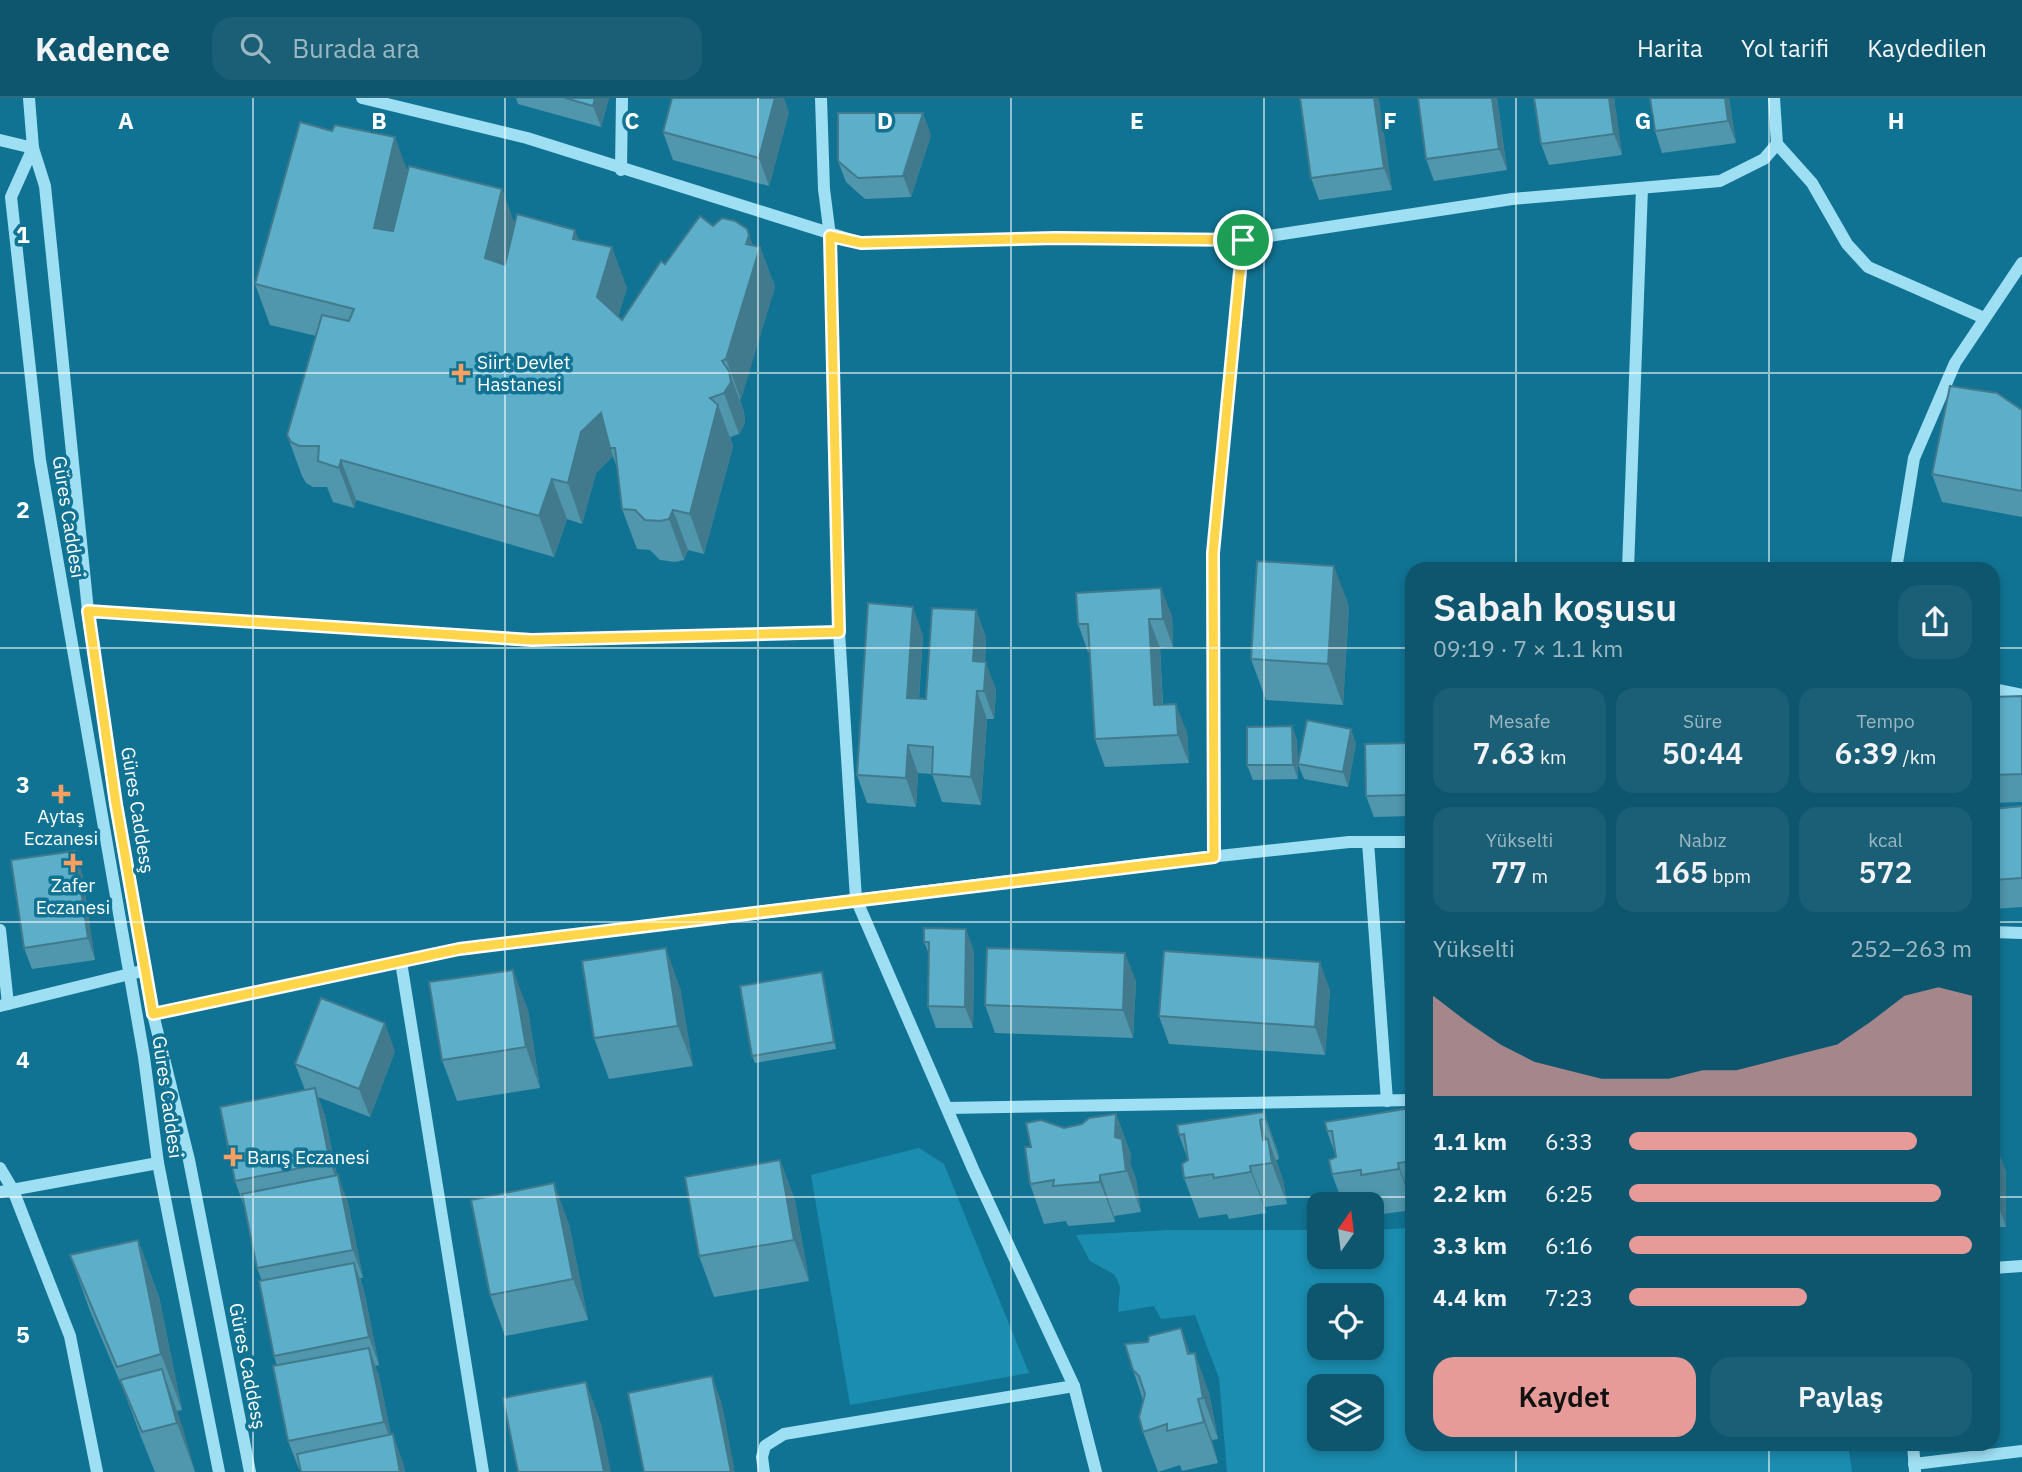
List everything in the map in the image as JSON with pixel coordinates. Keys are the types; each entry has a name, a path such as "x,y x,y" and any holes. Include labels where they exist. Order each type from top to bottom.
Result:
{"street":[{"name":"Güres Caddesş","path":"29,98 33,148 46,199 88,611 116,804 153,1014 189,1160 250,1472"},
{"path":"362,98 527,138 830,236 861,243 1056,238 1243,240 1513,199 1720,181 1764,159 1777,144"},
{"path":"621,170 622,98"},
{"path":"821,98 824,189 830,236 839,632 856,899 947,1108 1074,1386 1096,1472"},
{"path":"1774,98 1777,144 1812,183 1847,244 1868,267 1984,318"},
{"path":"0,141 33,148"},
{"name":"Güres Caddesi","path":"33,148 11,197 40,460 127,974 144,1057 158,1163 219,1472"},
{"path":"1628,562 1642,188"},
{"path":"1214,857 1213,553 1243,240"},
{"path":"1897,562 1914,458 1955,363 2022,263"},
{"path":"88,611 532,640 839,632"},
{"path":"2000,690 2022,695"},
{"path":"1368,842 1387,1101"},
{"path":"153,1014 459,949 1214,857 1368,842 1405,842"},
{"path":"0,930 4,1005 146,970"},
{"path":"2000,932 2022,933"},
{"path":"401,962 483,1472"},
{"path":"947,1108 1405,1100"},
{"path":"6,1191 158,1163"},
{"path":"0,1168 6,1191 70,1336 97,1472"},
{"path":"2000,1268 2022,1266"},
{"path":"764,1472 762,1457 765,1446 784,1434 1074,1386"},
{"path":"1914,1468 2022,1451"}],"shaded area":[{"path":"919,1148 944,1164 1029,1373 850,1405 811,1175"},
{"path":"1405,1228 1405,1451 1849,1451 1852,1472 1227,1472 1219,1378 1195,1315 1161,1319 1154,1306 1118,1312 1120,1287 1115,1275 1090,1261 1076,1235 1170,1230 1307,1230 1307,1269 1384,1269 1384,1229"}],"building":[{"path":"565,98 595,98 593,106"},
{"path":"672,98 775,98 759,158 663,132"},
{"path":"1300,98 1374,98 1384,168 1311,178"},
{"path":"1418,98 1492,98 1499,149 1426,159"},
{"path":"1534,98 1609,98 1614,134 1541,144"},
{"path":"1650,98 1725,98 1728,121 1655,131"},
{"path":"838,113 923,113 903,176 858,178 838,161"},
{"path":"300,122 332,131 335,125 395,137 374,228 393,231 409,166 502,189 485,258 505,265 517,214 575,230 573,239 612,247 597,297 622,320 661,261 665,264 700,216 713,226 722,218 735,221 747,229 749,235 746,244 760,247 726,359 722,361 729,371 731,382 724,393 710,398 718,405 690,514 673,510 669,519 645,520 635,510 622,509 615,448 610,448 601,413 581,432 568,483 552,479 539,516 341,460 339,468 318,461 319,446 299,446 291,442 287,435 322,315 349,321 354,309 255,284"},
{"path":"1950,386 1997,393 2022,410 2022,491 1932,474"},
{"path":"1257,561 1334,566 1328,664 1251,659"},
{"path":"1161,588 1163,619 1149,619 1154,705 1176,704 1178,735 1095,739 1088,624 1078,624 1076,593"},
{"path":"868,603 913,607 907,698 926,699 932,608 976,610 973,661 986,662 984,691 977,691 971,777 932,774 933,747 908,745 906,778 857,775"},
{"path":"2022,696 2022,774 2000,775 2000,697"},
{"path":"1307,720 1351,729 1343,772 1298,764"},
{"path":"1292,726 1293,765 1247,765 1247,727"},
{"path":"1405,743 1405,795 1366,796 1365,744"},
{"path":"2022,806 2022,878 2000,880 2000,808"},
{"path":"75,851 88,938 24,948 11,860"},
{"path":"924,928 966,929 965,1007 928,1006 929,942 924,942"},
{"path":"666,948 678,1026 594,1038 582,961"},
{"path":"987,948 1125,953 1123,1010 985,1005"},
{"path":"1164,951 1320,962 1315,1027 1159,1016"},
{"path":"513,970 526,1047 442,1060 429,982"},
{"path":"822,972 834,1042 752,1056 740,986"},
{"path":"321,998 385,1023 359,1089 295,1064"},
{"path":"315,1088 330,1162 235,1181 220,1107"},
{"path":"1405,1109 1405,1162 1398,1163 1399,1169 1361,1175 1361,1170 1332,1174 1329,1160 1336,1157 1332,1131 1327,1131 1325,1122"},
{"path":"1264,1112 1265,1119 1260,1120 1263,1140 1268,1139 1272,1163 1250,1166 1251,1172 1214,1178 1213,1174 1184,1178 1182,1164 1188,1160 1184,1134 1179,1135 1177,1125"},
{"path":"1116,1114 1115,1137 1122,1139 1126,1171 1100,1175 1100,1182 1053,1186 1054,1180 1030,1184 1025,1147 1031,1147 1026,1123 1041,1120 1064,1128 1082,1124 1089,1118"},
{"path":"780,1160 794,1240 699,1256 685,1177"},
{"path":"338,1175 353,1250 257,1268 242,1194"},
{"path":"554,1183 573,1279 490,1295 471,1200"},
{"path":"138,1240 161,1354 117,1367 70,1255"},
{"path":"354,1263 369,1337 274,1356 259,1281"},
{"path":"1181,1328 1188,1354 1195,1353 1203,1398 1198,1399 1204,1422 1167,1431 1167,1424 1143,1432 1139,1417 1145,1394 1139,1376 1133,1370 1125,1344 1148,1342 1149,1336"},
{"path":"369,1348 384,1422 288,1441 273,1366"},
{"path":"162,1369 177,1423 142,1432 120,1380"},
{"path":"712,1376 731,1472 644,1472 628,1393"},
{"path":"586,1382 604,1472 518,1472 503,1398"},
{"path":"393,1434 400,1472 301,1472 297,1454"}],"place":[{"name":"Siirt Devlet Hastanesi","path":"461,373"},
{"name":"Aytaş Eczanesi","path":"61,794"},
{"name":"Zafer Eczanesi","path":"73,863"},
{"name":"Barış Eczanesi","path":"233,1157"}],"route":[{"path":"830,236 861,243 1056,238 1243,240 1213,553 1214,857 459,949 153,1014 116,804 88,611 532,640 839,632 830,236"}]}
